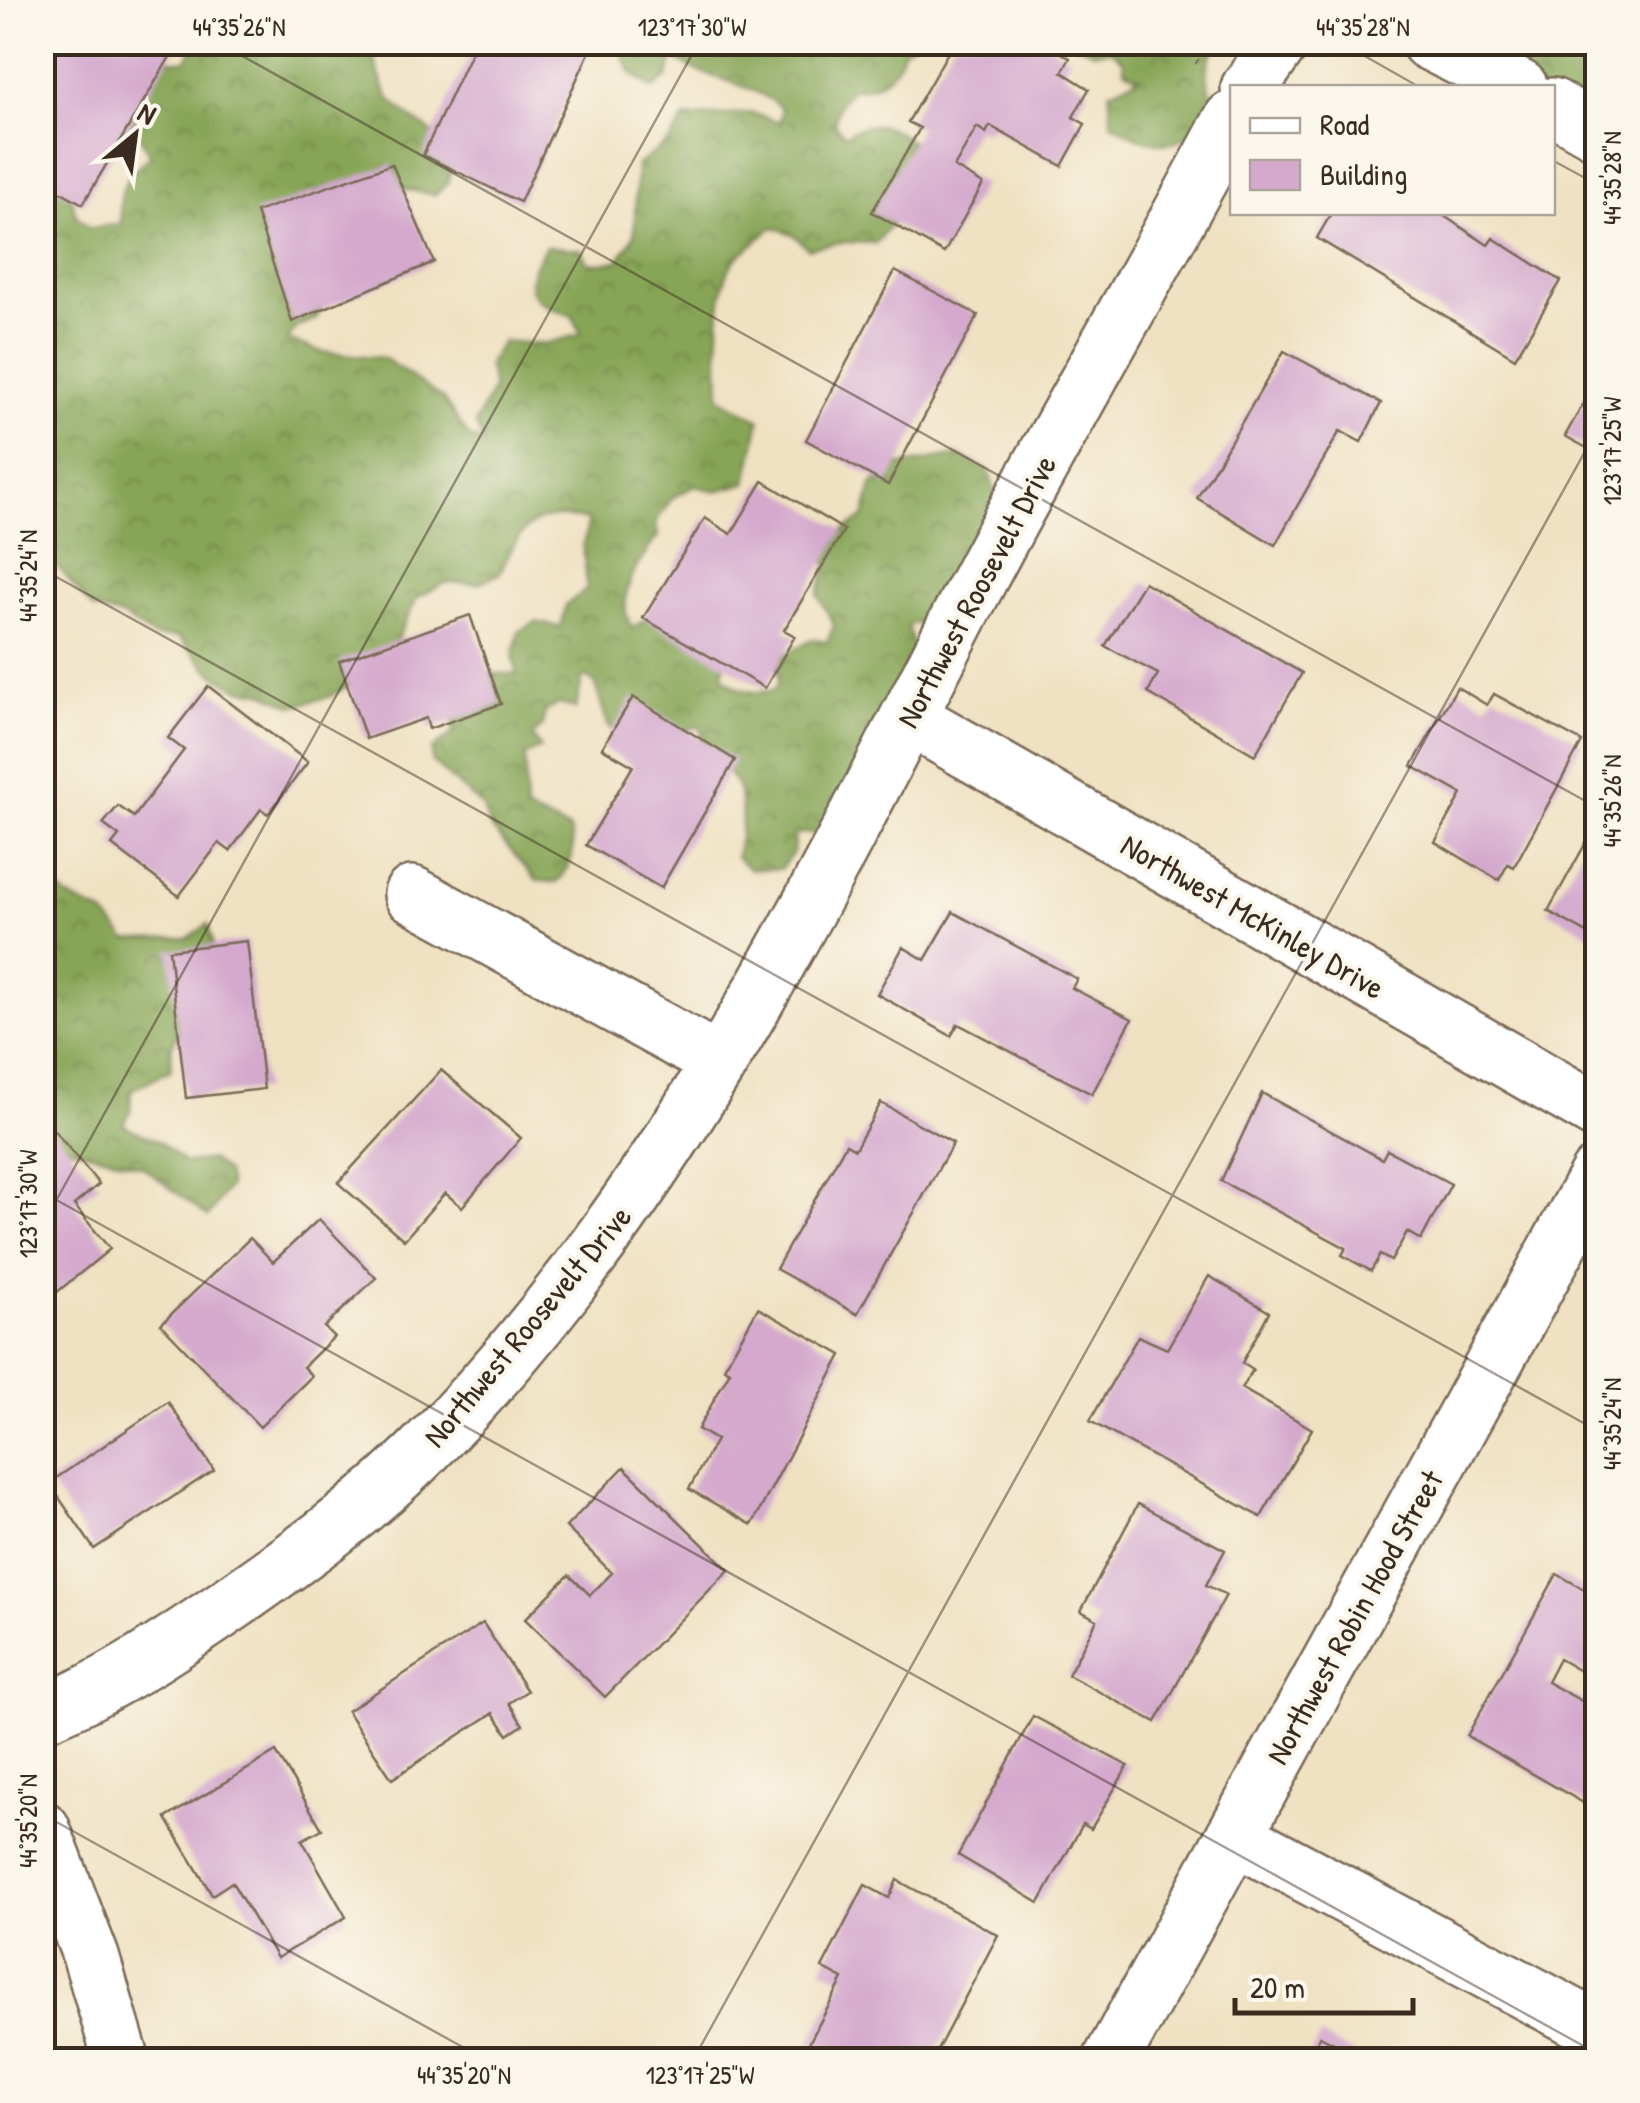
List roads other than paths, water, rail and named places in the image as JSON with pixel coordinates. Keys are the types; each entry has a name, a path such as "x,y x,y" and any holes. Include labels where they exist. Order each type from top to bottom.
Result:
{"street":[{"path":"1252,85 1281,42"},
{"path":"1429,42 1514,85"},
{"path":"1555,108 1598,132"},
{"name":"Northwest Roosevelt Drive","path":"42,1714 74,1702 291,1562 416,1458 482,1388 597,1250 665,1153 781,960 1079,394 1230,123"},
{"name":"Northwest McKinley Drive","path":"910,718 1598,1112"},
{"path":"412,894 719,1062"},
{"name":"Northwest Robin Hood Street","path":"1112,2060 1598,1174"},
{"path":"42,1829 91,1956 120,2054"},
{"path":"1234,1836 1598,2030"}]}
